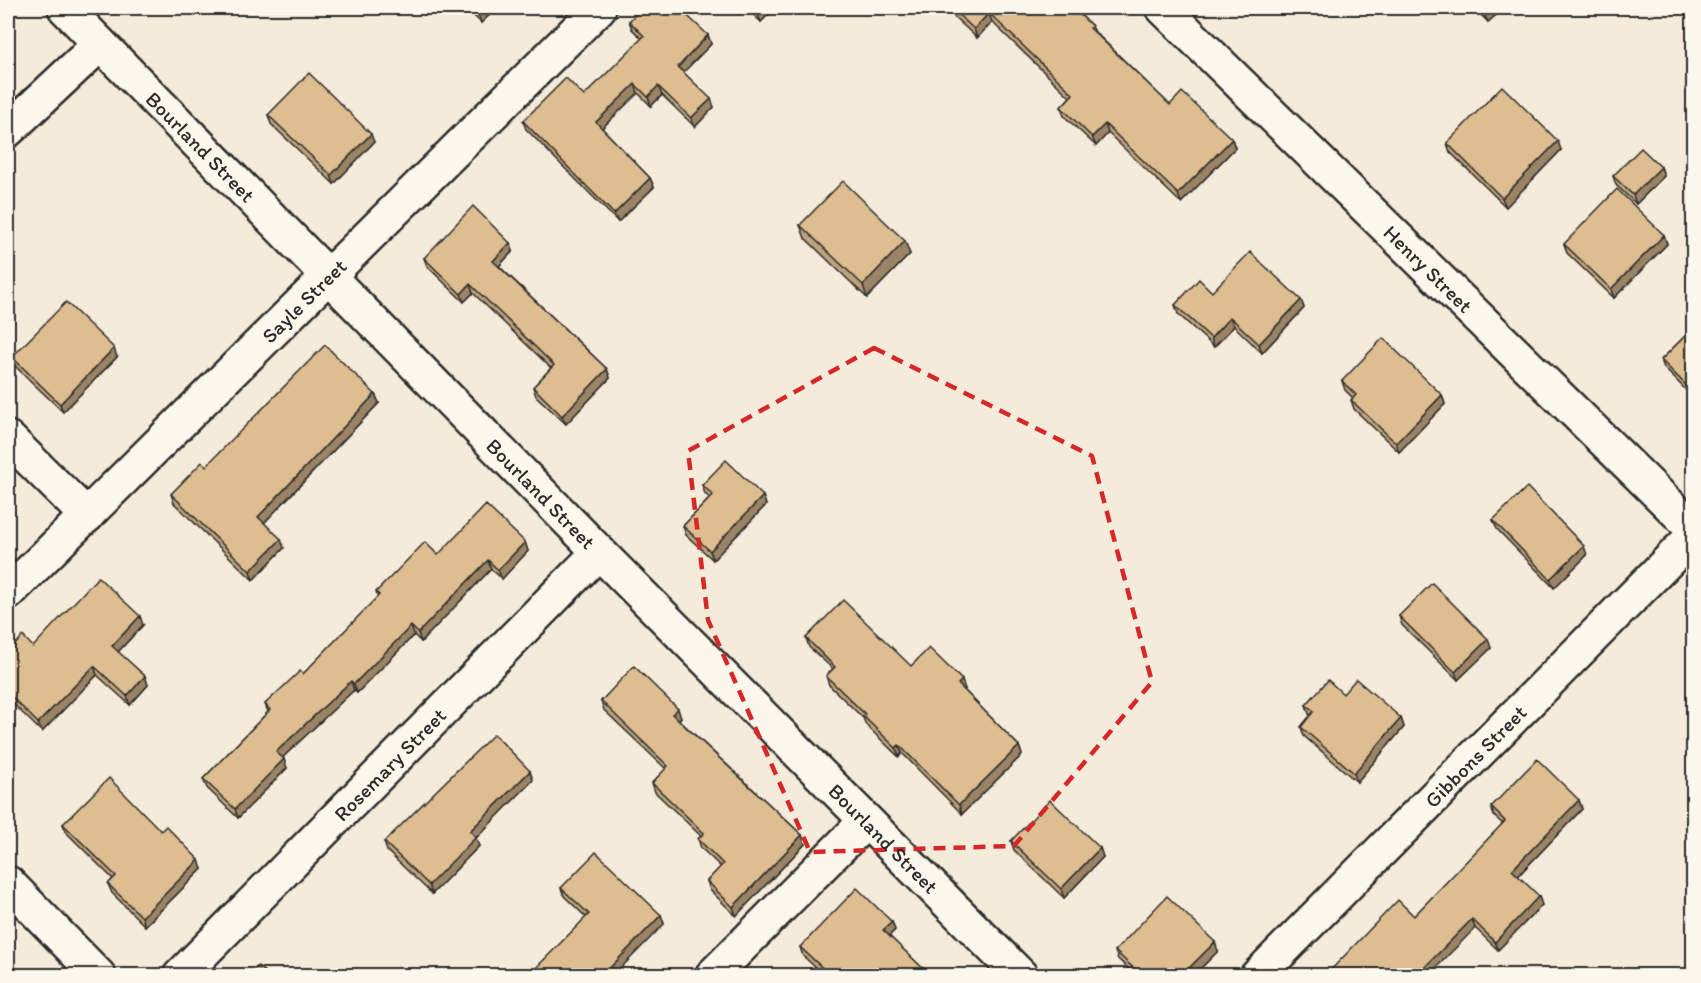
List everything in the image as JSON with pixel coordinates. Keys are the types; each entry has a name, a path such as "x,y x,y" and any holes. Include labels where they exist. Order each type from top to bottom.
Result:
{"street":[{"name":"Bourland Street","path":"65,8 598,552 1021,975"},
{"name":"Sayle Street","path":"8,593 598,8"},
{"name":"Henry Street","path":"1163,8 1694,529"},
{"path":"8,130 100,44"},
{"path":"8,438 87,516"},
{"name":"Gibbons Street","path":"1257,975 1694,535"},
{"name":"Rosemary Street","path":"180,975 598,552"},
{"path":"712,975 866,821"},
{"path":"8,884 99,975"}],"highlighted area":[{"path":"874,348 1092,456 1152,682 1014,846 810,852 708,620 688,451"}],"building":[{"path":"472,8 484,8 478,14"},
{"path":"642,8 679,8 708,35 678,67 711,99 691,118 658,86 648,97 635,84 596,122 650,178 614,214 523,121 566,78 584,96 644,36 629,21"},
{"path":"752,8 763,8 757,13"},
{"path":"951,8 1073,8 1092,26 1090,28 1170,105 1182,92 1232,139 1178,194 1105,124 1092,137 1061,107 1073,94 989,13 974,29"},
{"path":"1479,8 1491,8 1484,14"},
{"path":"309,73 371,134 331,175 268,115"},
{"path":"1502,86 1558,141 1502,198 1447,143"},
{"path":"1641,148 1661,167 1633,195 1613,176"},
{"path":"843,181 905,241 863,285 800,225"},
{"path":"1617,189 1664,235 1611,289 1564,244"},
{"path":"473,206 510,243 493,261 607,369 562,416 533,387 554,365 470,284 461,294 424,258"},
{"path":"1250,252 1301,300 1259,344 1230,317 1211,338 1175,305 1199,279 1212,292"},
{"path":"66,302 114,348 60,404 12,357"},
{"path":"1694,327 1694,393 1661,360"},
{"path":"1383,338 1442,395 1396,443 1351,400 1356,395 1342,381"},
{"path":"325,345 375,394 258,517 281,539 250,571 171,494 202,462 206,466"},
{"path":"726,460 763,496 710,551 683,526 713,495 702,485"},
{"path":"1527,487 1584,546 1550,579 1493,520"},
{"path":"486,505 525,542 498,570 488,560 418,633 411,626 354,684 351,681 276,752 284,759 235,809 203,779 270,710 265,704 300,671 303,674 379,595 376,592 425,542 438,555"},
{"path":"98,577 140,616 112,646 145,676 127,696 94,666 38,723 8,693 8,652 23,636 33,647"},
{"path":"1432,583 1488,639 1455,672 1399,616"},
{"path":"843,600 911,666 929,648 962,680 958,684 1019,746 959,805 899,745 896,748 863,716 865,714 826,676 835,667 806,638"},
{"path":"634,666 678,709 672,714 802,835 733,907 707,881 723,864 698,839 704,833 652,783 668,766 601,701"},
{"path":"1356,679 1401,718 1354,773 1301,727 1314,711 1306,705 1328,680 1343,694"},
{"path":"494,734 530,771 470,831 476,837 429,885 384,842"},
{"path":"1537,759 1579,800 1512,870 1539,896 1495,942 1472,919 1417,975 1326,975 1398,900 1414,916 1505,821 1491,807"},
{"path":"109,778 161,831 166,826 199,860 142,917 108,884 116,876 63,824"},
{"path":"1050,800 1100,848 1061,889 1011,841"},
{"path":"596,852 661,915 603,975 529,975 589,914 561,888"},
{"path":"857,888 892,922 883,930 930,975 830,975 800,947"},
{"path":"1167,896 1215,942 1182,975 1141,975 1115,951"},
{"path":"258,966 268,975 248,975"}]}
